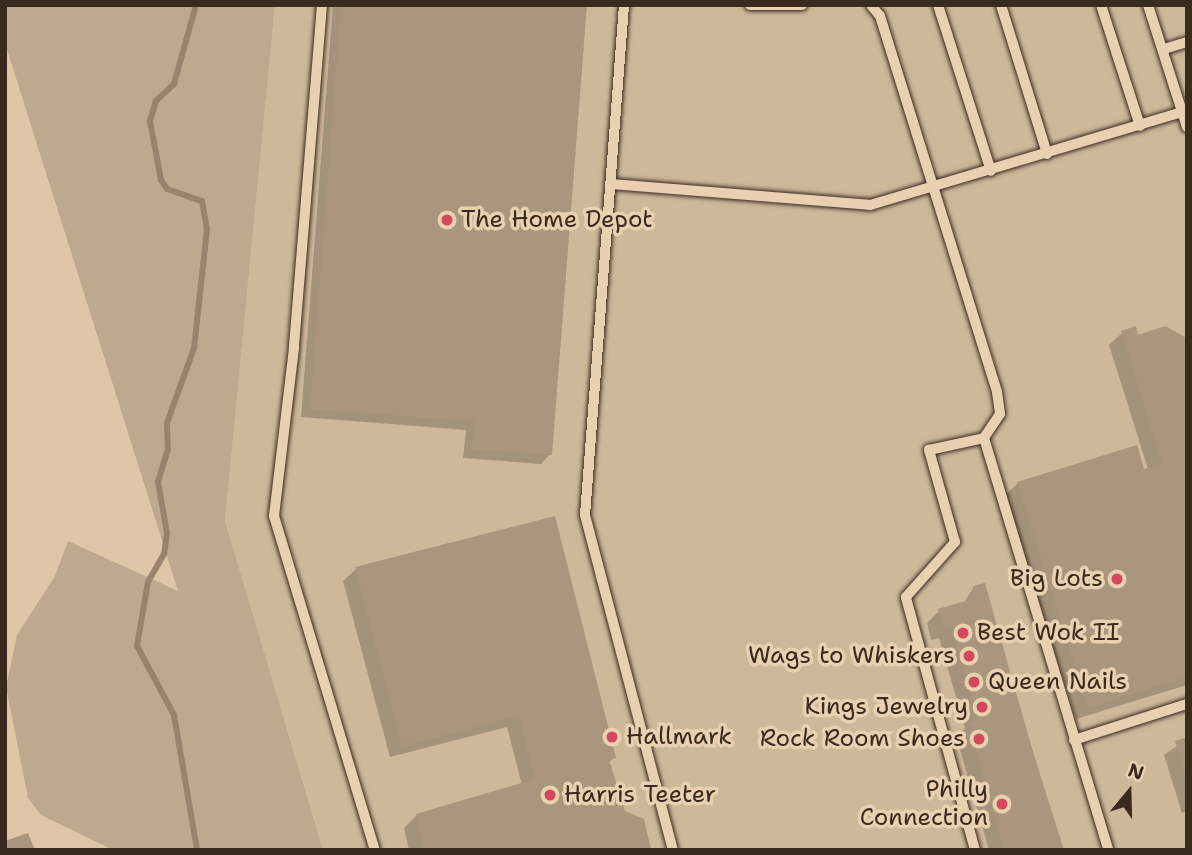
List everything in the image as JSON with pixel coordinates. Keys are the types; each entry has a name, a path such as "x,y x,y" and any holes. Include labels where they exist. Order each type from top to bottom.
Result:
{"lane":[{"path":"322,5 294,348 274,516 375,850"},
{"path":"624,5 584,515 673,850"},
{"path":"750,5 802,5"},
{"path":"871,5 880,16 997,392 1000,414 984,438 929,450 955,542 906,597 975,850"},
{"path":"938,5 991,172"},
{"path":"1001,5 1047,154"},
{"path":"1101,5 1140,125"},
{"path":"1148,5 1185,111 1187,127"},
{"path":"1164,49 1187,42"},
{"path":"610,184 870,205 991,172 1185,111"},
{"path":"984,438 1108,850"},
{"path":"1074,740 1187,704"}],"shaded area":[{"path":"5,5 275,5 225,521 323,850 113,850 41,815 28,798 6,687 17,635 55,576 68,541 178,591 5,43"},
{"path":"275,5 1187,5 1187,850 323,850 225,521"}],"building":[{"name":"The Home Depot","path":"341,5 587,5 552,455 472,449 474,421 310,409"},
{"name":"Big Lots","path":"1136,326 1138,335 1165,326 1187,338 1187,677 1088,708 1017,482 1137,445 1144,469 1162,463 1121,331"},
{"path":"555,516 616,758 609,760 625,811 644,819 651,850 412,850 423,846 416,814 535,779 519,716 402,746 355,567"},
{"path":"985,583 1031,746 1064,850 1004,850 968,722 978,720 951,626 944,629 938,609 976,598 973,586"},
{"path":"1187,737 1187,776 1186,776 1175,741"},
{"path":"28,833 35,850 5,850 5,841"}],"waterway":[{"path":"196,5 174,84 156,101 150,121 161,180 167,189 202,201 207,229 194,348 167,423 168,449 158,482 167,533 164,554 148,582 137,646 174,715 197,850"}],"place":[{"name":"The Home Depot","path":"447,220"},
{"name":"Big Lots","path":"1117,579"},
{"name":"Best Wok II","path":"963,633"},
{"name":"Wags to Whiskers","path":"969,656"},
{"name":"Queen Nails","path":"974,682"},
{"name":"Kings Jewelry","path":"982,707"},
{"name":"Hallmark","path":"612,737"},
{"name":"Rock Room Shoes","path":"979,739"},
{"name":"Harris Teeter","path":"550,795"},
{"name":"Philly Connection","path":"1002,804"}]}
